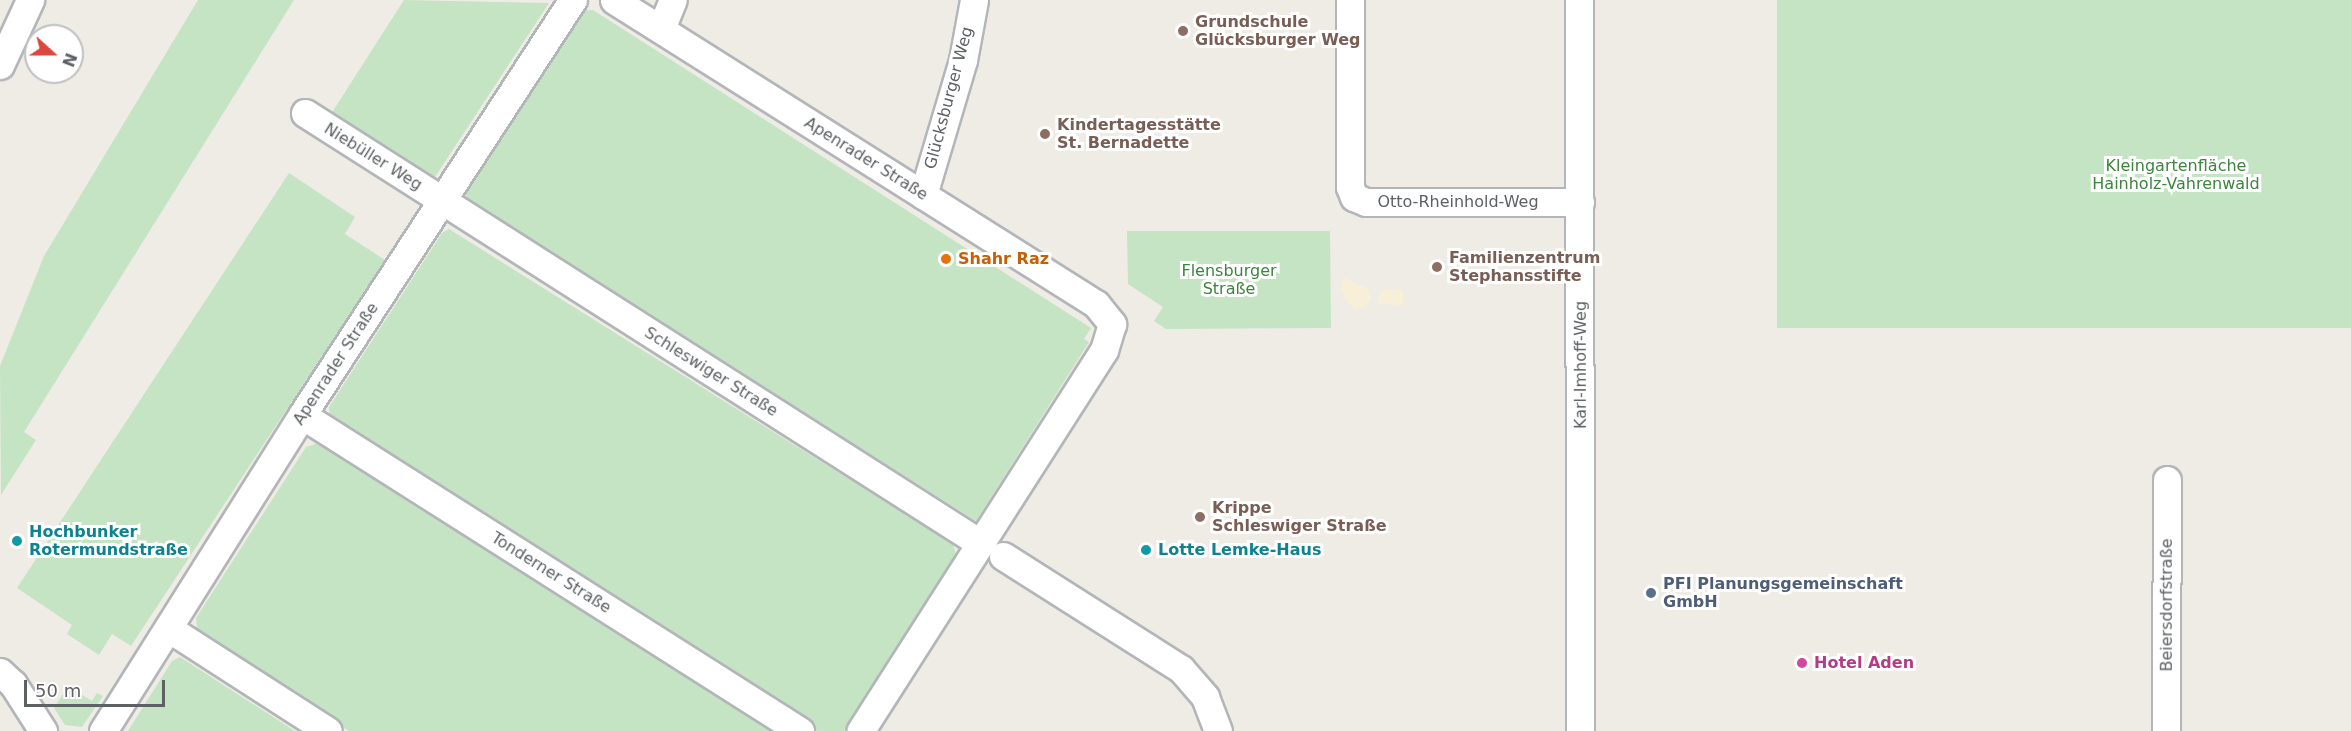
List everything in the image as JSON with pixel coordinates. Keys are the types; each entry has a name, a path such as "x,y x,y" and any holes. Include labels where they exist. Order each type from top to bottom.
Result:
{"street":[{"path":"0,65 30,0"},
{"name":"Apenrader Straße","path":"103,731 302,415 573,0"},
{"name":"Apenrader Straße","path":"615,0 1096,304 1112,324 1104,350 992,550"},
{"path":"661,29 673,0"},
{"name":"Glücksburger Weg","path":"923,195 963,60 974,0"},
{"name":"Otto-Rheinhold-Weg","path":"1350,0 1350,187 1354,197 1366,202 1580,201"},
{"name":"Karl-Imhoff-Weg","path":"1578,0 1580,731"},
{"name":"Niebüller Weg","path":"305,113 442,201"},
{"name":"Schleswiger Straße","path":"442,201 1181,669 1205,697 1218,731"},
{"name":"Tonderner Straße","path":"302,415 800,731"},
{"name":"Beiersdorfstraße","path":"2166,731 2167,480"},
{"path":"860,731 992,550"},
{"path":"168,628 328,731"},
{"path":"0,672 13,684 43,731"}],"green space":[{"path":"198,0 294,0 24,432 36,440 1,495 0,366 44,256"},
{"path":"404,0 549,3 433,180 331,114"},
{"name":"Kleingartenfläche Hainholz-Vahrenwald","path":"1777,0 2351,0 2351,328 1777,328"},
{"path":"593,10 1091,328 1084,339 1089,342 976,521 466,199 467,186 580,11"},
{"path":"289,173 355,217 345,234 385,260 131,646 112,634 99,655 67,634 72,625 17,588"},
{"path":"449,229 953,544 956,555 844,731 818,731 330,420 329,407 442,233"},
{"name":"Flensburger Straße","path":"1127,231 1330,231 1331,328 1166,329 1154,321 1163,307 1128,284"},
{"path":"321,442 774,731 349,731 198,636 196,618 306,447"},
{"path":"180,657 295,731 128,731 172,661"},
{"path":"68,686 92,701 97,693 103,696 82,727 65,725 54,708"}],"sand":[{"path":"1344,278 1368,289 1371,299 1365,307 1356,310 1345,299 1340,283"},
{"path":"1401,289 1404,293 1403,305 1378,304 1381,290"}],"place":[{"name":"Grundschule Glücksburger Weg","path":"1183,31"},
{"name":"Kindertagesstätte St. Bernadette","path":"1045,134"},
{"name":"Shahr Raz","path":"946,259"},
{"name":"Familienzentrum Stephansstifte","path":"1437,267"},
{"name":"Krippe Schleswiger Straße","path":"1200,517"},
{"name":"Hochbunker Rotermundstraße","path":"17,541"},
{"name":"Lotte Lemke-Haus","path":"1146,550"},
{"name":"PFI Planungsgemeinschaft GmbH","path":"1651,593"},
{"name":"Hotel Aden","path":"1802,663"}]}
